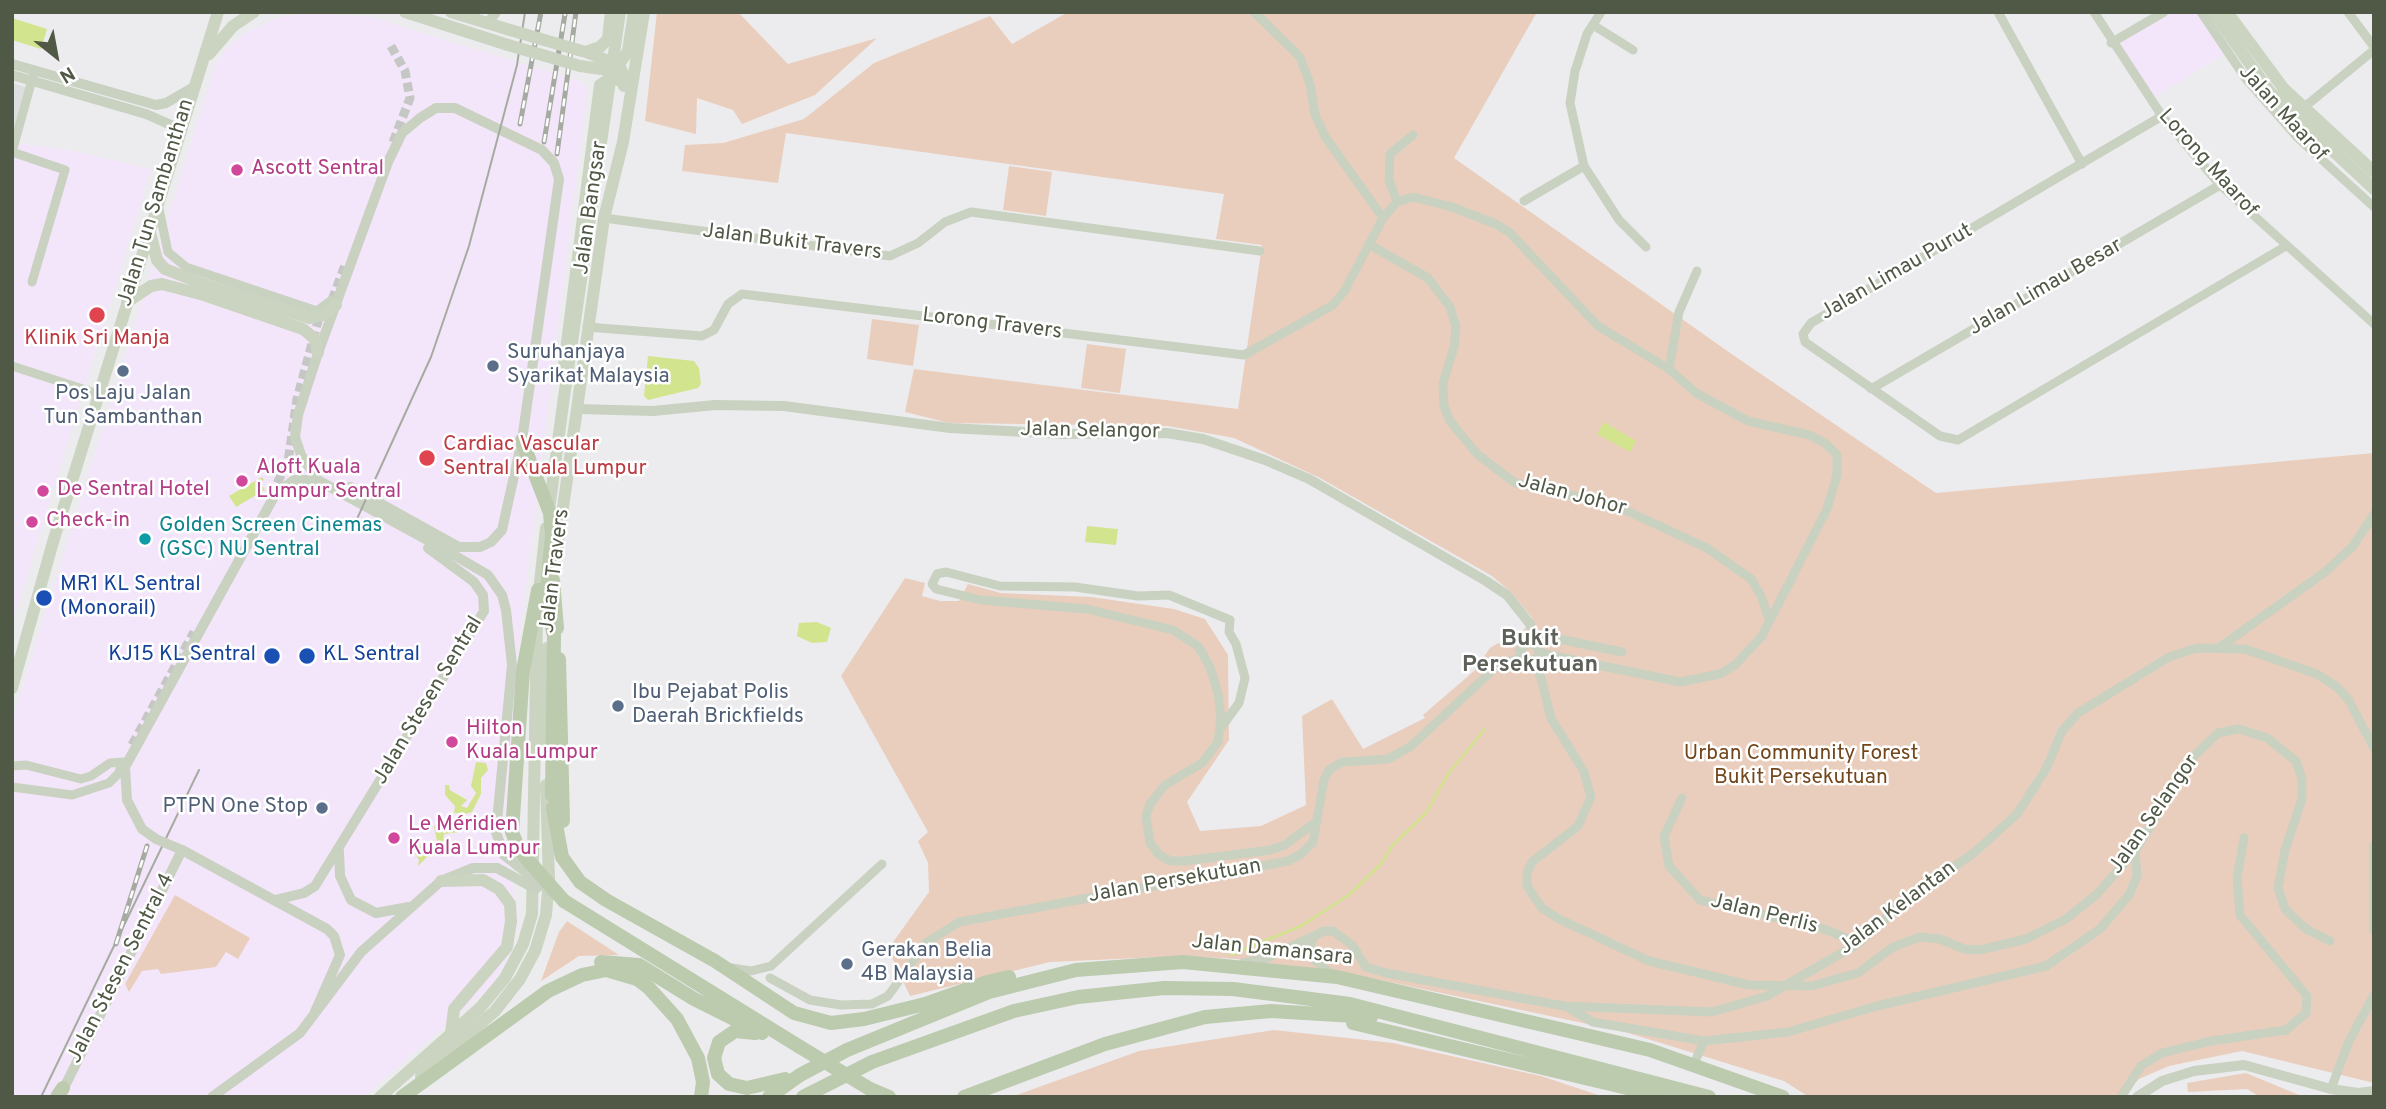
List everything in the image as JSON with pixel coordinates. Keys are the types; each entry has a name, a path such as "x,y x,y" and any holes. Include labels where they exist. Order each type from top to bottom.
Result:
{"main road":[{"name":"Jalan Tun Sambanthan","path":"12,688 126,302 218,12"},
{"path":"194,81 225,34 254,12"},
{"path":"405,12 581,66 609,70 619,65 626,55 634,12"},
{"path":"451,12 619,65"},
{"path":"611,12 608,39 611,46 618,48 630,41"},
{"name":"Jalan Bangsar","path":"563,404 620,12"},
{"name":"Jalan Bangsar","path":"619,148 644,12"},
{"name":"Jalan Maarof","path":"2213,12 2270,92 2374,172"},
{"name":"Jalan Maarof","path":"2227,12 2284,89 2298,113 2374,189"},
{"path":"584,52 600,47 608,39"},
{"path":"619,65 624,83 617,142 619,148"},
{"path":"581,66 600,85"},
{"path":"600,85 615,77 624,83"},
{"path":"561,418 565,349 600,85"},
{"name":"Jalan Travers","path":"400,1097 488,1018 507,997 535,951 546,915 545,684 553,580 587,327 604,218 619,148"},
{"path":"149,229 154,252 165,269 205,290 303,329 316,346"},
{"path":"126,302 151,286 162,284 205,290 310,318 323,315 334,302"},
{"name":"Jalan Travers","path":"380,1097 481,1008 505,978 523,944 532,914 538,590 563,404"},
{"path":"522,440 550,513 552,536 546,601 554,636 552,801 547,834"},
{"path":"553,580 560,676 564,835 570,855 587,887"},
{"path":"538,590 523,670 512,832 519,850 564,901 800,1047 870,1089 889,1097"},
{"path":"552,801 562,857 574,876 587,887 715,961 785,1008 802,1016 831,1023 864,1019 925,1004 987,982 1045,970 1076,970"},
{"path":"441,881 483,880 499,889 510,904 511,921 507,947 454,1009 450,1034"},
{"path":"400,1097 548,991 565,974 590,962 639,965 694,999 767,1035 800,1047"},
{"name":"Jalan Damansara","path":"769,1097 800,1074 878,1036 989,992 1076,970 1183,962 1337,977 1694,1063 1783,1097"},
{"path":"548,991 593,971 622,972 637,979 659,998 689,1037 700,1070 701,1097"},
{"name":"Jalan Damansara","path":"803,1097 872,1062 1014,1011 1111,993 1164,988 1233,989 1350,1004 1709,1097"},
{"path":"964,1097 985,1092 1105,1044 1205,1017 1305,1012 1421,1023"},
{"path":"1305,1012 1483,1051 1665,1097"},
{"path":"767,1035 735,1031 719,1042 714,1058 723,1080 747,1088 800,1074"},
{"path":"1591,1065 1684,1097"}],"street":[{"path":"488,23 496,12"},
{"path":"1254,12 1300,57 1310,84 1315,114 1326,138 1383,218"},
{"path":"1601,12 1593,24 1575,71 1570,103 1584,166 1619,220 1646,247"},
{"path":"1998,12 2082,164"},
{"name":"Lorong Maarof","path":"2094,12 2111,43 2162,116 2220,186 2374,324"},
{"path":"2111,43 2164,12"},
{"name":"Jalan Maarof","path":"2200,12 2246,79 2309,149 2374,207"},
{"path":"2298,113 2374,49 2348,12"},
{"path":"1593,24 1633,50"},
{"path":"12,64 34,76 146,114 180,129"},
{"path":"12,75 34,76 156,105 166,103 194,81"},
{"path":"32,282 65,170 12,152 34,76"},
{"name":"Jalan Stesen Sentral","path":"522,440 559,179 557,171 549,156 534,145 455,107 436,108 402,134 388,162 316,346 295,437 301,455 318,480 488,575 502,595 512,642 496,832 504,855 519,870 564,901"},
{"name":"Jalan Limau Purut","path":"2162,116 1811,323 1803,334 1810,348 1940,436 1958,440 2286,246"},
{"path":"1397,202 1389,180 1388,166 1390,154 1406,136"},
{"path":"1524,201 1584,166"},
{"name":"Jalan Limau Besar","path":"1871,389 2220,186"},
{"path":"1370,245 1383,218 1397,202 1413,197 1452,207 1496,224 1521,243 1598,327 1669,369 1696,393 1727,412 1809,435 1825,443 1837,455 1837,475 1827,509 1762,636 1746,656 1720,674 1702,680 1680,682 1524,645 1520,650 1521,657 1526,662 1536,648"},
{"path":"158,200 163,242 167,252 179,263 317,311 334,302"},
{"name":"Jalan Bukit Travers","path":"604,218 882,256 905,251 944,222 971,212 1260,251"},
{"name":"Lorong Travers","path":"587,327 702,336 714,330 728,304 742,294 1244,355 1333,305 1345,290 1370,245"},
{"name":"Jalan Johor","path":"1370,245 1428,278 1450,307 1456,327 1454,348 1443,383 1444,406 1450,421 1477,454 1515,483 1614,505 1707,548 1751,579 1762,598 1769,620"},
{"path":"1669,369 1679,312 1697,271"},
{"path":"12,366 98,394"},
{"name":"Jalan Selangor","path":"578,409 653,411 715,405 784,405 950,428 1064,434 1167,433 1203,439 1287,469 1365,510 1507,595 1525,614 1536,648 1551,718 1584,772 1591,797 1578,826 1532,862 1527,873 1527,886 1533,897 1559,919 1649,961 1749,985 1811,986 1858,973 1893,947 1920,937 1940,939 1965,949 1980,950 2026,939 2066,919 2097,894 2135,850 2182,770 2206,742 2218,733 2239,729 2267,738 2296,761 2302,779 2302,799 2285,850 2278,888 2285,909 2305,929 2330,941"},
{"path":"334,489 351,487 459,547 480,547 491,542 502,530 522,440"},
{"path":"12,787 62,795 82,793 114,779 276,493 294,480 318,480"},
{"name":"Jalan Kelantan","path":"1314,936 1324,931 1340,934 1352,945 1366,967 1375,971 1564,1006 1712,1012 1767,996 1859,943 1901,904 1975,852 2017,814 2046,769 2062,731 2078,713 2169,657 2197,648 2220,647 2325,572 2353,546 2374,514"},
{"name":"Jalan Stesen Sentral","path":"339,849 485,611 483,595 474,582 429,548 415,533"},
{"path":"1220,729 1218,693 1210,667 1198,646 1173,630 1087,609 981,600 936,589 932,583 937,574 946,572 1000,586 1075,587 1138,596 1169,595 1230,620 1230,632 1245,678 1239,703 1220,729 1212,752 1202,763 1165,785 1150,804 1146,816 1150,843 1159,855 1171,861 1270,850 1285,845 1317,821"},
{"path":"2220,647 2268,655 2317,674 2337,687 2357,714 2374,748"},
{"path":"1536,648 1622,652"},
{"name":"Jalan Persekutuan","path":"769,978 810,1000 841,1005 872,1004 888,996 926,943 959,922 1288,861 1301,854 1313,842 1324,780 1336,765 1388,759 1410,747 1495,668 1521,657"},
{"path":"12,766 26,765 82,779 110,763 125,763"},
{"path":"125,763 127,800 142,829 156,839 182,850 327,929 339,945 340,955 314,1014"},
{"name":"Jalan Perlis","path":"1682,798 1664,836 1669,866 1700,900 1821,928 1859,943"},
{"path":"2121,1097 2141,1066 2162,1053 2211,1041 2286,1030 2306,1013 2307,996 2240,915 2237,878 2244,838"},
{"path":"2374,845 2374,931"},
{"path":"275,900 304,893 314,886 339,849"},
{"path":"339,849 340,876 351,900 376,913 411,906"},
{"name":"Jalan Stesen Sentral 4","path":"60,1094 182,850"},
{"path":"1564,1006 1593,1022 1704,1041 1788,1032 1877,1006 2046,966 2100,929 2129,895 2137,876 2135,850"},
{"path":"715,961 740,971 771,966 882,864"},
{"path":"212,1097 300,1033 361,952 441,881 473,868 497,868 564,901"},
{"path":"1234,965 1267,958 1314,936"},
{"path":"1314,936 1310,945 1311,957 1321,968 1337,977"},
{"path":"771,966 769,978 775,996 802,1016"},
{"path":"2331,1088 2349,1041 2374,995"},
{"path":"1694,1063 1704,1041"},
{"path":"2137,1097 2162,1082 2194,1071 2244,1065 2331,1088 2358,1093 2374,1091"}],"shaded area":[{"name":"KL Sentral","path":"306,12 370,17 582,82 587,90 517,659 504,834 519,920 512,951 492,985 363,1097 12,1097 12,721 215,66 227,48 246,32 275,19"},
{"path":"2171,12 2197,12 2224,54 2153,98 2116,45"},
{"path":"12,18 47,29 41,49 12,40"},
{"path":"12,83 26,87 12,134"},
{"path":"12,142 73,151 151,169 12,625"},
{"path":"648,356 694,361 699,368 701,384 698,388 648,400 644,396"},
{"path":"1604,422 1636,441 1630,452 1597,434"},
{"path":"262,477 264,480 260,482 265,490 236,507 229,496"},
{"path":"1087,526 1118,529 1116,545 1085,542"},
{"path":"817,622 831,628 827,642 812,643 797,636 799,623"},
{"path":"476,762 486,763 488,770 481,778 481,794 472,812 465,814 460,832 444,834 443,845 436,855 427,857 418,866 419,860 414,852 418,847 437,841 434,827 437,822 446,819 455,829 460,822 461,813 454,813 455,806 445,795 445,785 449,785 450,790 467,800 461,806 467,808 476,793 471,786"}],"green space":[{"path":"657,12 738,12 788,64 877,38 815,95 742,124 733,110 697,98 696,134 645,121"},
{"name":"Urban Community Forest Bukit Persekutuan","path":"1068,12 1537,12 1454,158 1733,355 1936,493 2374,453 2374,1083 2242,1051 2169,1066 2139,1079 2121,1097 1809,1097 1784,1081 1625,1032 1366,977 1236,959 1183,956 1050,962 910,996 888,949 929,892 928,863 918,841 928,832 841,676 905,578 925,583 922,596 940,601 959,601 968,584 1001,593 1091,597 1174,609 1205,619 1228,655 1229,740 1187,802 1200,831 1261,826 1306,805 1302,716 1332,699 1363,749 1425,718 1423,715 1474,671 1490,648 1498,643 1509,647 1533,619 1510,591 1492,576 1320,478 1234,438 1168,426 949,423 905,412 914,369 1238,409 1262,245 1216,239 1224,194 786,133 778,183 682,171 685,145 723,143 804,119 874,63 990,16 1012,44"},
{"path":"1009,166 1052,172 1046,216 1003,210"},
{"path":"872,319 919,325 913,366 867,359"},
{"path":"1087,344 1126,349 1120,393 1081,388"},
{"path":"175,895 250,938 238,959 226,952 216,967 161,974 158,969 142,971 129,992 125,984"},
{"path":"567,921 619,955 579,956 541,981 559,932"},
{"path":"1274,1030 1393,1043 1541,1076 1604,1097 1011,1097 1139,1051"},
{"path":"2246,1073 2304,1097 2260,1097 2247,1089 2188,1092 2187,1083"}],"waterway":[{"path":"1231,955 1303,925 1350,894 1381,864 1392,846 1426,813 1448,774 1485,729"}],"tunnel":[{"path":"391,46 405,71 410,98 392,145"},
{"path":"332,300 345,265"},
{"path":"271,495 288,462 297,399 318,321 313,315"},
{"path":"132,745 194,632"}],"tram line":[{"path":"351,532 431,357 469,246 517,65 525,12"},
{"path":"41,1097 199,770"}],"railway":[{"path":"520,124 541,12"},
{"path":"557,154 576,12"},
{"path":"544,142 565,14"},
{"path":"116,944 147,846"}],"place":[{"name":"Ascott Sentral","path":"237,170"},
{"name":"Klinik Sri Manja","path":"97,315"},
{"name":"Suruhanjaya Syarikat Malaysia","path":"493,366"},
{"name":"Pos Laju Jalan Tun Sambanthan","path":"123,371"},
{"name":"Cardiac Vascular Sentral Kuala Lumpur","path":"427,458"},
{"name":"Aloft Kuala Lumpur Sentral","path":"242,481"},
{"name":"De Sentral Hotel","path":"43,491"},
{"name":"Check-in","path":"32,522"},
{"name":"Golden Screen Cinemas (GSC) NU Sentral","path":"145,539"},
{"name":"MR1 KL Sentral (Monorail)","path":"44,598"},
{"name":"KJ15 KL Sentral","path":"272,656"},
{"name":"KL Sentral","path":"307,656"},
{"name":"Ibu Pejabat Polis Daerah Brickfields","path":"618,706"},
{"name":"Hilton Kuala Lumpur","path":"452,742"},
{"name":"PTPN One Stop","path":"322,808"},
{"name":"Le Méridien Kuala Lumpur","path":"394,838"},
{"name":"Gerakan Belia 4B Malaysia","path":"847,964"}],"district":[{"name":"Bukit Persekutuan","path":"1530,653"}]}
